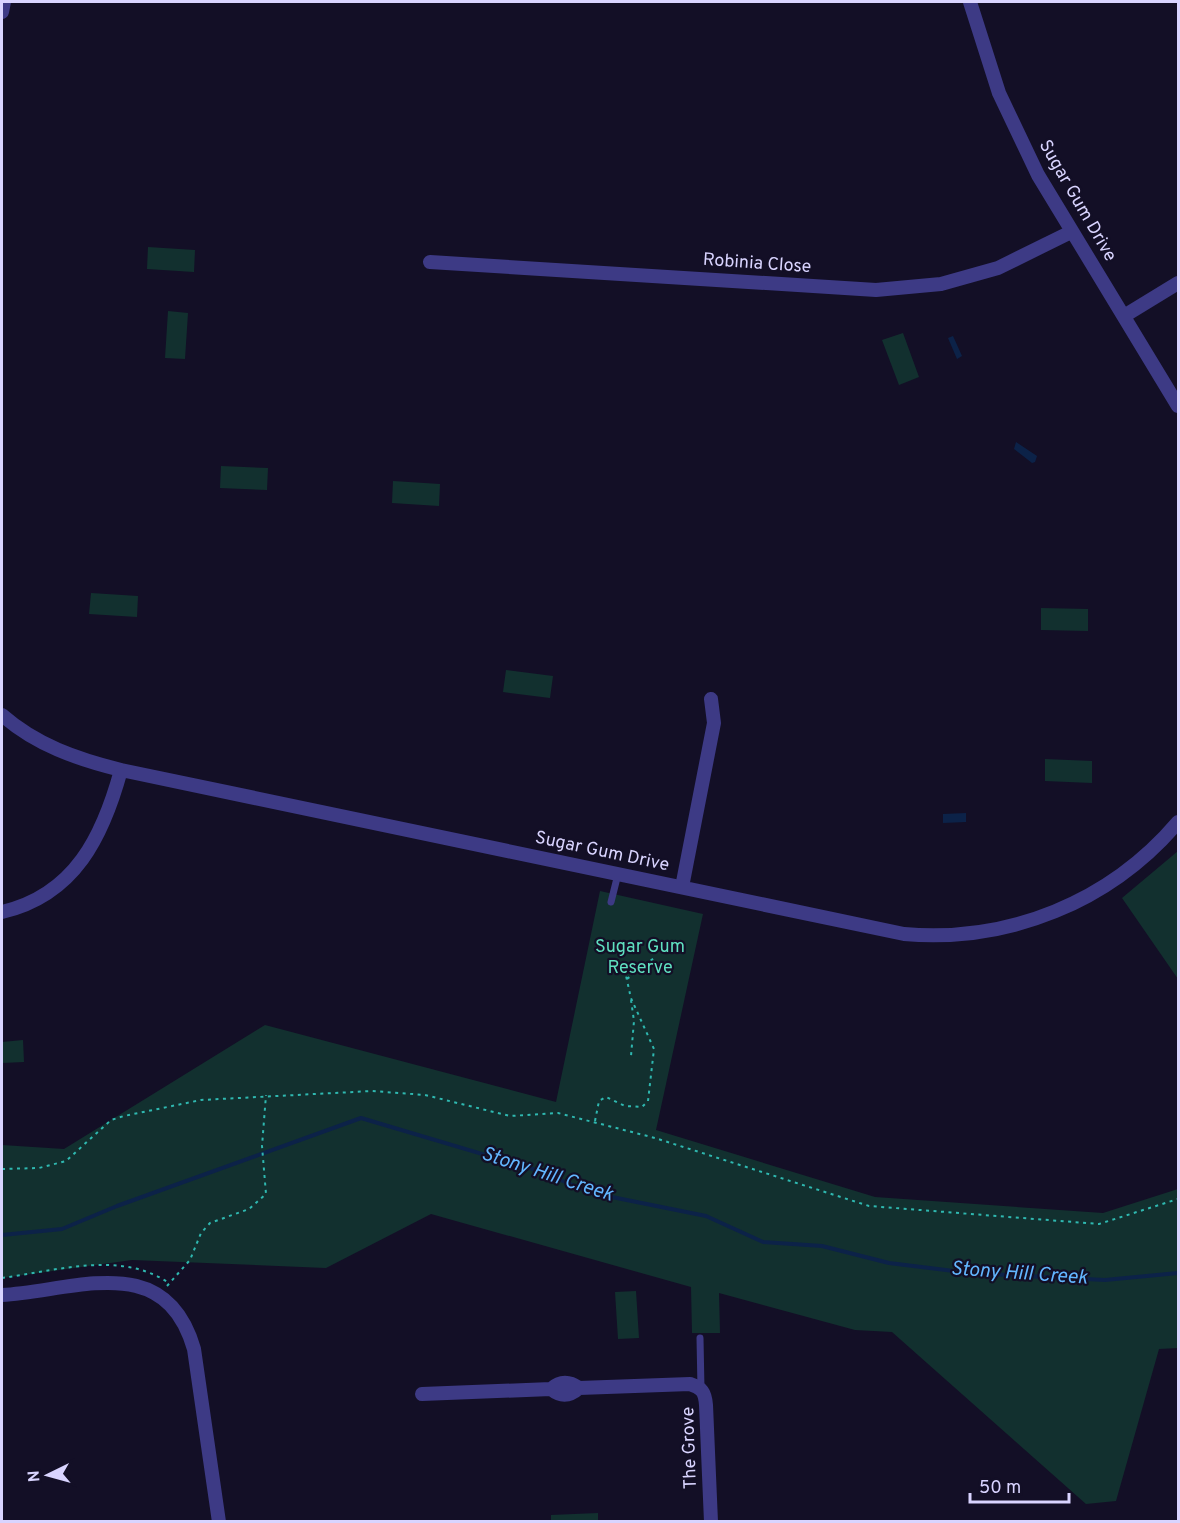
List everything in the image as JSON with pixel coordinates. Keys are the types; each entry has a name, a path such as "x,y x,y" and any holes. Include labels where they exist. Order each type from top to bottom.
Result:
{"street":[{"path":"2,12 4,2"},
{"name":"Sugar Gum Drive","path":"970,2 999,93 1038,175 1179,406"},
{"name":"Robinia Close","path":"430,262 876,290 940,284 998,268 1071,232"},
{"path":"1124,316 1179,283"},
{"path":"682,887 714,723 711,699"},
{"name":"Sugar Gum Drive","path":"2,715 24,732 55,749 121,770 904,934 929,936 984,932 1023,924 1057,912 1132,869 1179,822"},
{"path":"2,912 38,897 68,875 83,859 106,822 121,770"},
{"path":"2,1295 118,1281 148,1289 170,1304 184,1323 194,1349 219,1521"},
{"name":"The Grove","path":"422,1394 551,1389 565,1382 579,1388 690,1384 701,1389 706,1405 711,1521"}],"lane":[{"path":"611,903 618,874"},
{"path":"700,1338 701,1389"}],"path":[{"path":"627,979 654,958"},
{"path":"623,962 634,1021 631,1056"},
{"path":"595,1123 599,1101 606,1097 625,1106 642,1107 648,1101 654,1049 630,996"},
{"path":"2,1169 39,1168 66,1161 111,1120 124,1116 201,1100 372,1090 425,1095 510,1116 558,1113 655,1138 869,1206 1099,1224 1179,1200"},
{"path":"164,1291 190,1260 201,1233 210,1223 249,1209 266,1194 262,1146 266,1095"}],"green space":[{"path":"148,247 195,250 194,272 147,269"},
{"path":"168,311 188,313 185,359 165,358"},
{"path":"903,333 919,377 899,385 882,340"},
{"path":"221,466 268,468 267,490 220,488"},
{"path":"393,481 440,484 439,506 392,503"},
{"path":"91,593 138,596 137,617 89,614"},
{"path":"1041,608 1088,609 1088,631 1041,630"},
{"path":"506,670 553,676 550,698 503,692"},
{"path":"1045,759 1092,761 1092,783 1045,781"},
{"path":"1178,851 1178,979 1122,898"},
{"name":"Sugar Gum Reserve","path":"600,891 703,914 656,1130 875,1197 1103,1213 1178,1189 1178,1348 1159,1349 1116,1501 1086,1504 892,1332 855,1330 719,1293 720,1333 692,1333 691,1287 431,1214 326,1268 132,1260 2,1278 2,1145 64,1149 265,1025 556,1102"},
{"path":"23,1040 24,1062 2,1063 2,1042"},
{"path":"636,1291 639,1338 618,1339 615,1292"},
{"path":"598,1513 598,1521 551,1521 551,1515"}],"water":[{"path":"953,336 962,356 957,359 948,338"},
{"path":"1016,442 1037,456 1035,462 1032,463 1014,449"},
{"path":"966,813 966,822 943,823 943,814"}],"waterway":[{"name":"Stony Hill Creek","path":"2,1235 62,1229 117,1206 361,1118 536,1170 592,1193 706,1216 763,1242 822,1246 889,1263 970,1273 1105,1280 1178,1273"}]}
